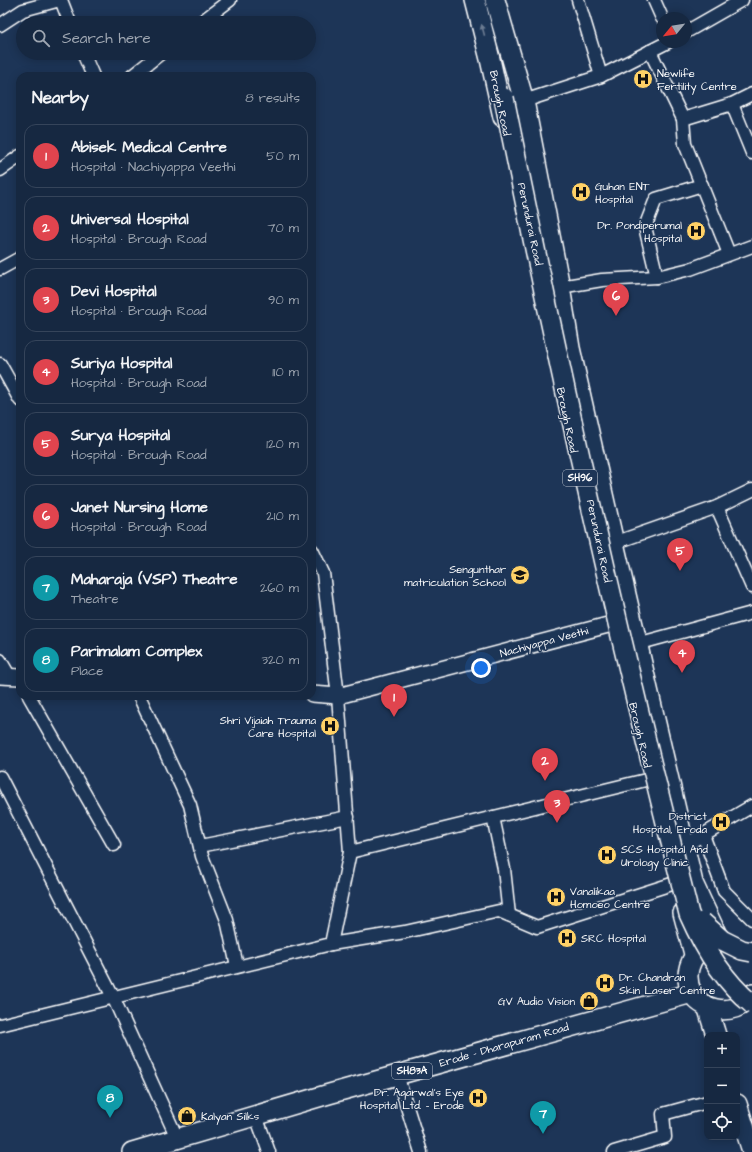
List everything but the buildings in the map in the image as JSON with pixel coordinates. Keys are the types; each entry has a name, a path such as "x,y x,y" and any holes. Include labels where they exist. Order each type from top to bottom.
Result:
{"main road":[{"name":"Brough Road","path":"475,0 490,59 591,530 675,883 694,954"},
{"name":"Perundurai Road","path":"495,0 509,48 514,98 533,240 610,592 689,914 702,942 716,964 741,996 750,1001"},
{"name":"Perundurai Road","path":"490,59 514,98 584,443 678,838 694,899 702,922 718,956 746,989 750,1001"},
{"name":"Brough Road","path":"514,98 560,287 570,348 693,883 719,939"},
{"path":"702,922 722,940 742,950 752,952"},
{"path":"750,1001 728,1010 707,1006 692,993 688,977 689,965 694,954 703,946 719,939 738,943 747,949 752,956"},
{"name":"Erode - Dharapuram Road","path":"132,1152 178,1140 396,1075 692,993"},
{"path":"707,1006 715,1032"},
{"path":"740,1113 752,1151"}],"street":[{"path":"0,25 20,5 60,0 67,16"},
{"path":"209,16 230,0"},
{"path":"578,0 601,76"},
{"path":"654,0 659,12"},
{"path":"692,28 734,2"},
{"path":"514,98 601,76 656,48"},
{"path":"650,51 683,118 685,144 729,254"},
{"path":"86,60 91,72"},
{"path":"137,72 152,60"},
{"path":"683,118 732,104 752,94"},
{"path":"732,104 752,153"},
{"path":"0,170 16,159"},
{"path":"657,277 645,227 656,199 702,185"},
{"path":"560,287 602,280 657,277 690,269 752,246"},
{"path":"0,269 16,262"},
{"path":"0,364 16,393"},
{"path":"614,543 717,507 752,490"},
{"path":"717,507 752,587"},
{"path":"316,558 323,573 338,696 350,852 331,944"},
{"path":"637,644 752,613"},
{"name":"Nachiyappa Veethi","path":"316,694 338,696 632,619"},
{"path":"0,660 14,677"},
{"path":"31,700 114,844"},
{"path":"141,700 190,805 202,856 227,920 237,966"},
{"path":"0,777 113,997 178,1140"},
{"path":"350,852 650,779"},
{"path":"684,846 752,806"},
{"path":"200,846 348,817"},
{"path":"493,817 504,869 509,915"},
{"path":"703,835 724,891 752,919"},
{"path":"0,1025 331,944 405,932 499,911 537,927 675,883"},
{"path":"396,1075 421,1152"},
{"path":"614,1152 665,1137 663,1114 704,1103"},
{"path":"256,1116 269,1152"}],"place":[{"name":"Newlife Fertility Centre","path":"643,79"},
{"name":"Guhan ENT Hospital","path":"581,192"},
{"name":"Dr. Pondiperumal Hospital","path":"696,231"},
{"name":"Janet Nursing Home","path":"616,316"},
{"name":"Surya Hospital","path":"680,571"},
{"name":"Sengunthar matriculation School","path":"520,575"},
{"name":"Suriya Hospital","path":"682,673"},
{"name":"Abisek Medical Centre","path":"394,717"},
{"name":"Shri Vijaiah Trauma Care Hospital","path":"330,726"},
{"name":"Universal Hospital","path":"545,781"},
{"name":"District Hospital, Eroda","path":"721,822"},
{"name":"Devi Hospital","path":"557,823"},
{"name":"SCS Hospital And Urology Clinic","path":"607,855"},
{"name":"Vanalikaa Homoeo Centre","path":"556,897"},
{"name":"SRC Hospital","path":"567,938"},
{"name":"Dr. Chandran Skin Laser Centre","path":"605,983"},
{"name":"GV Audio Vision","path":"589,1001"},
{"name":"Dr. Agarwal's Eye Hospital Ltd. - Erode","path":"478,1098"},
{"name":"Kalyan Silks","path":"187,1116"},
{"name":"Parimalam Complex","path":"110,1118"},
{"name":"Maharaja (VSP) Theatre","path":"543,1134"}]}
